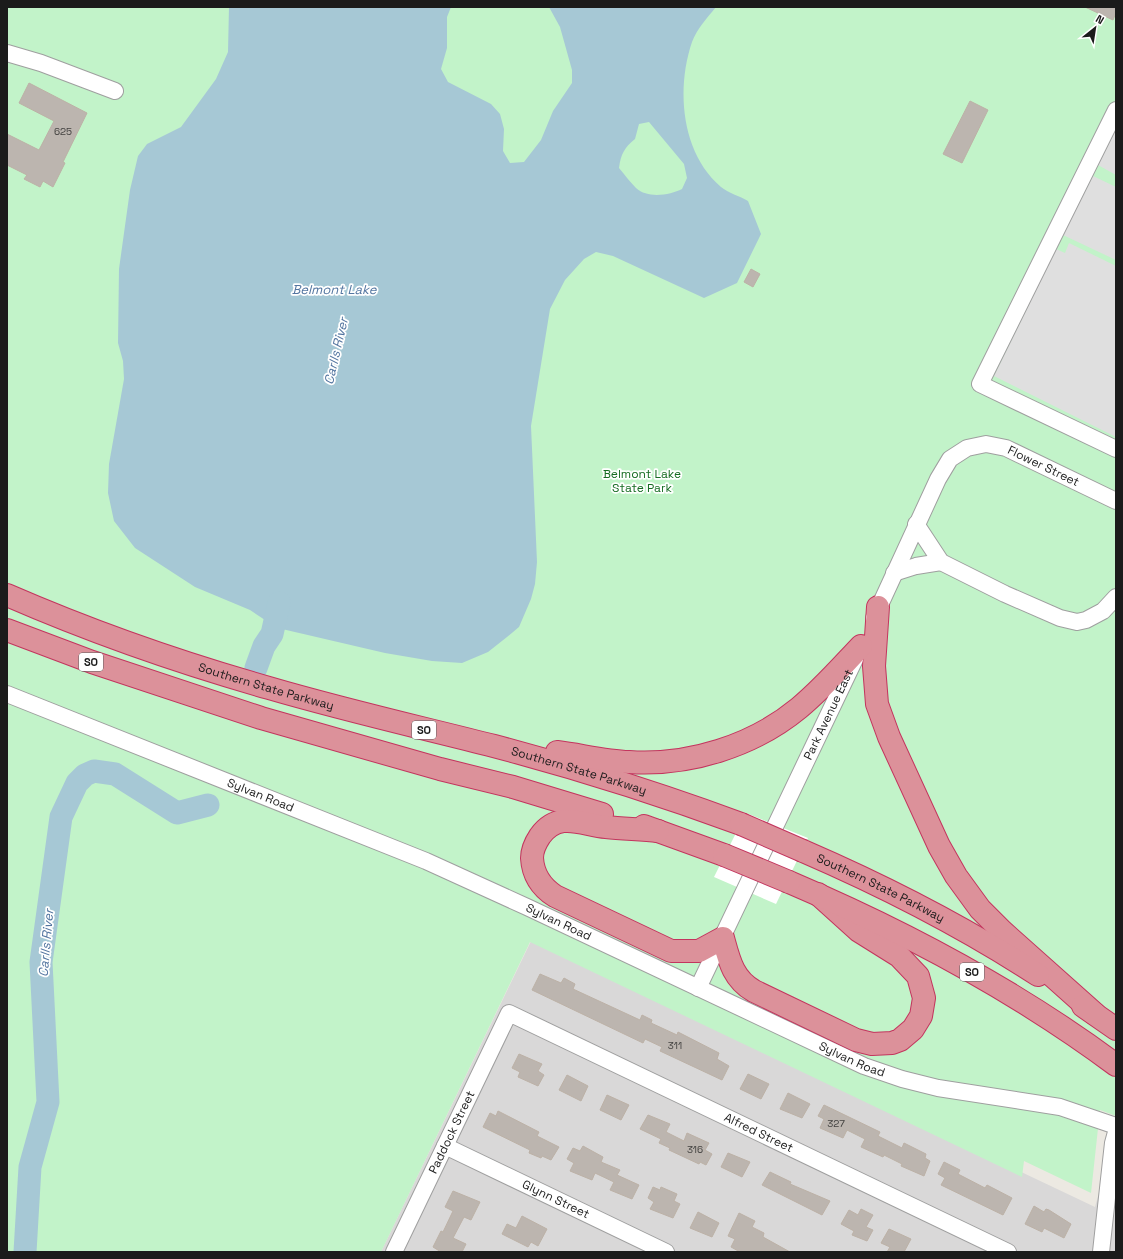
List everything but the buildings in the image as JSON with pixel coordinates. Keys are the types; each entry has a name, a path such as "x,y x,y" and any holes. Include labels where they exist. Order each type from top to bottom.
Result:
{"highway":[{"name":"Southern State Parkway","path":"13,597 108,634 232,678 405,725 494,746 608,778 741,824 803,850 881,886 955,926 1026,967 1116,1029"},
{"path":"878,607 874,666 877,704 889,737 942,851 956,876 980,909 1002,931 1095,1014"},
{"name":"SO","path":"13,633 131,676 261,718 440,769 513,787 658,831 724,855 818,894 888,928 982,978 1044,1014 1116,1065"},
{"path":"494,746 575,754 631,762 661,762 704,755 745,741 779,723 811,698 861,646"},
{"path":"658,831 604,827 574,820 559,822 548,827 536,843 532,857 534,872 542,887 554,896 671,951 698,951 723,938 735,973 740,981 754,991 865,1043 878,1045 900,1040 913,1029 924,1007 924,991 918,976 899,956 859,931 818,894"}],"street":[{"path":"7,53 41,63 115,91"},
{"path":"1116,110 980,384 1116,449"},
{"name":"Flower Street","path":"967,448 986,444 1006,448 1116,501"},
{"name":"Park Avenue East","path":"698,988 861,646 938,479 950,459 967,448"},
{"path":"916,524 941,562 1028,605 1069,621 1077,622 1094,617 1103,611 1116,597"},
{"path":"894,573 916,566 941,562"},
{"name":"Sylvan Road","path":"7,694 196,768 426,861 854,1062 892,1076 953,1090 1055,1106 1087,1115 1116,1126"},
{"name":"Paddock Street","path":"394,1252 509,1013"},
{"name":"Alfred Street","path":"509,1013 1008,1252"},
{"path":"1101,1252 1113,1143 1116,1132"},
{"name":"Glynn Street","path":"445,1146 666,1252"}],"shaded area":[{"path":"1116,129 1116,175 1098,165"},
{"path":"1093,176 1116,187 1116,260 1063,235"},
{"path":"1069,243 1116,266 1116,437 994,376 1056,249 1065,253"},
{"path":"532,939 1095,1207 1116,1132 1116,1252 381,1252"}],"green space":[{"name":"Belmont Lake State Park","path":"7,7 1116,7 1116,1116 1100,1110 1091,1193 1024,1161 1022,1177 530,942 381,1252 7,1252"}],"water":[{"name":"Belmont Lake","path":"229,7 451,7 447,17 447,48 441,69 448,82 491,104 500,114 504,129 503,151 510,163 524,162 541,140 553,111 572,83 572,70 560,27 549,7 716,7 702,24 692,42 687,60 684,80 686,119 690,139 697,157 708,173 721,187 748,201 761,234 737,283 704,298 613,256 596,252 584,259 565,280 550,309 531,426 537,562 535,584 531,599 519,627 488,652 462,663 432,661 385,653 282,629 276,636 267,632 268,622 250,610 195,587 135,548 114,521 108,493 109,464 124,379 123,361 118,343 119,269 130,190 138,156 147,144 181,127 216,79 228,52","holes":["649,122 684,164 687,178 682,189 659,195 647,194 636,188 619,168 622,155 628,145 635,139 639,124"]}],"pier":[{"path":"746,813 808,838 776,904 714,877"}],"waterway":[{"name":"Carlls River","path":"256,668 264,646 272,634 279,603"},
{"name":"Carlls River","path":"25,1252 30,1167 48,1102 41,962 61,817 77,783 85,775 94,771 115,774 177,813 208,805"}]}
